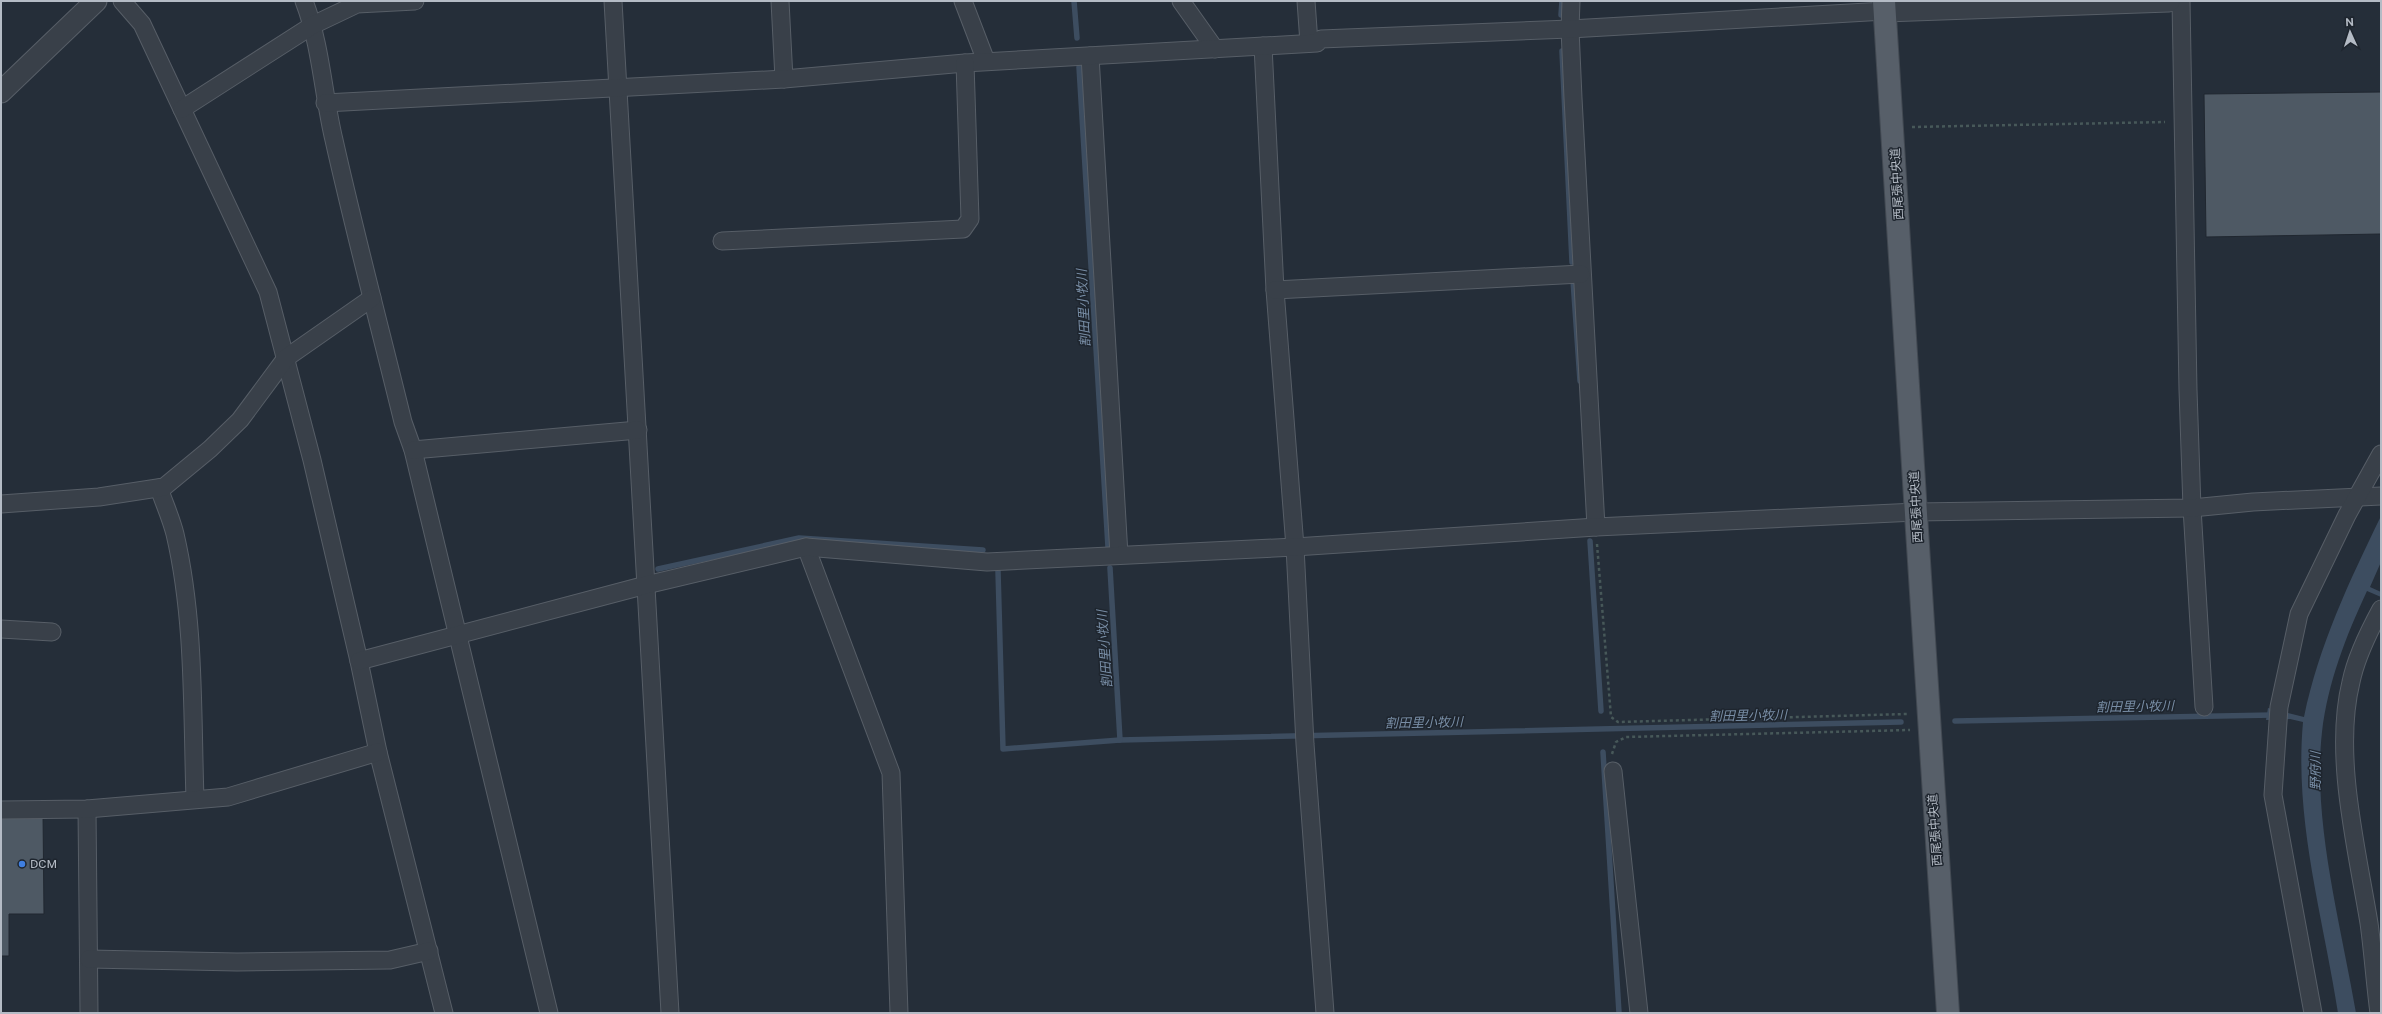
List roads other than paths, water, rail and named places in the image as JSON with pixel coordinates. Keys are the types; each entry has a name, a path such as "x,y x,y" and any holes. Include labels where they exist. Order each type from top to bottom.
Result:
{"main road":[{"name":"西尾張中央道","path":"1885,6 1894,128 1928,721 1948,1013"}],"street":[{"path":"1,92 96,1"},
{"path":"122,1 142,24 268,292 286,358 360,661 378,752 444,1013"},
{"path":"304,1 313,25 325,103 372,298 413,450 548,1013"},
{"path":"182,109 313,25 357,4 416,1"},
{"path":"613,1 670,1013"},
{"path":"780,1 784,79"},
{"path":"963,1 986,61"},
{"path":"1181,1 1215,49"},
{"path":"1306,1 1309,43"},
{"path":"1571,1 1570,29 1581,274 1596,527"},
{"path":"325,103 784,79 986,61 1316,43 1321,40 1570,29 1885,6 2169,1"},
{"path":"2181,1 2188,390 2192,508 2204,707"},
{"path":"1263,46 1275,290 1295,547 1304,737 1325,1013"},
{"path":"1090,56 1119,555"},
{"path":"722,241 963,229 970,219 965,63"},
{"path":"1275,290 1581,274"},
{"path":"1,504 99,497 164,487 199,459 240,420 286,358 372,298"},
{"path":"413,450 638,430"},
{"path":"2313,1013 2273,795 2278,715 2299,614 2381,454"},
{"path":"159,488 174,532 184,578 190,659 195,799"},
{"path":"360,661 646,585 806,547 987,562 1295,547 1596,527 1916,512 2192,508 2253,502 2381,496"},
{"path":"806,547 890,773 899,1013"},
{"path":"2379,1013 2369,924 2354,834 2347,775 2345,724 2351,681 2381,609"},
{"path":"1,629 52,632"},
{"path":"1,810 87,809 228,797 378,752"},
{"path":"1613,771 1639,1013"},
{"path":"87,809 89,1013"},
{"path":"89,959 237,962 390,960 429,951"}],"water":[{"name":"野府川","path":"2381,516 2381,562 2370,587 2381,592 2381,597 2367,591 2359,608 2333,677 2322,732 2320,766 2324,837 2356,1013 2338,1013 2306,832 2301,759 2303,722 2290,719 2266,720 2268,708 2304,717 2318,664 2336,614"}],"waterway":[{"name":"割田里小牧川","path":"1074,1 1077,38"},
{"path":"1561,15 1562,1"},
{"path":"1562,51 1572,262"},
{"name":"割田里小牧川","path":"1079,67 1108,547"},
{"path":"1573,280 1580,381"},
{"path":"658,569 799,538 983,550"},
{"path":"1590,541 1601,711"},
{"name":"割田里小牧川","path":"1110,568 1120,740 1901,722"},
{"path":"998,571 1003,749 1120,740"},
{"name":"割田里小牧川","path":"1955,721 2273,715"},
{"path":"1603,752 1619,1013"}],"place":[{"name":"DCM","path":"22,864"}]}
